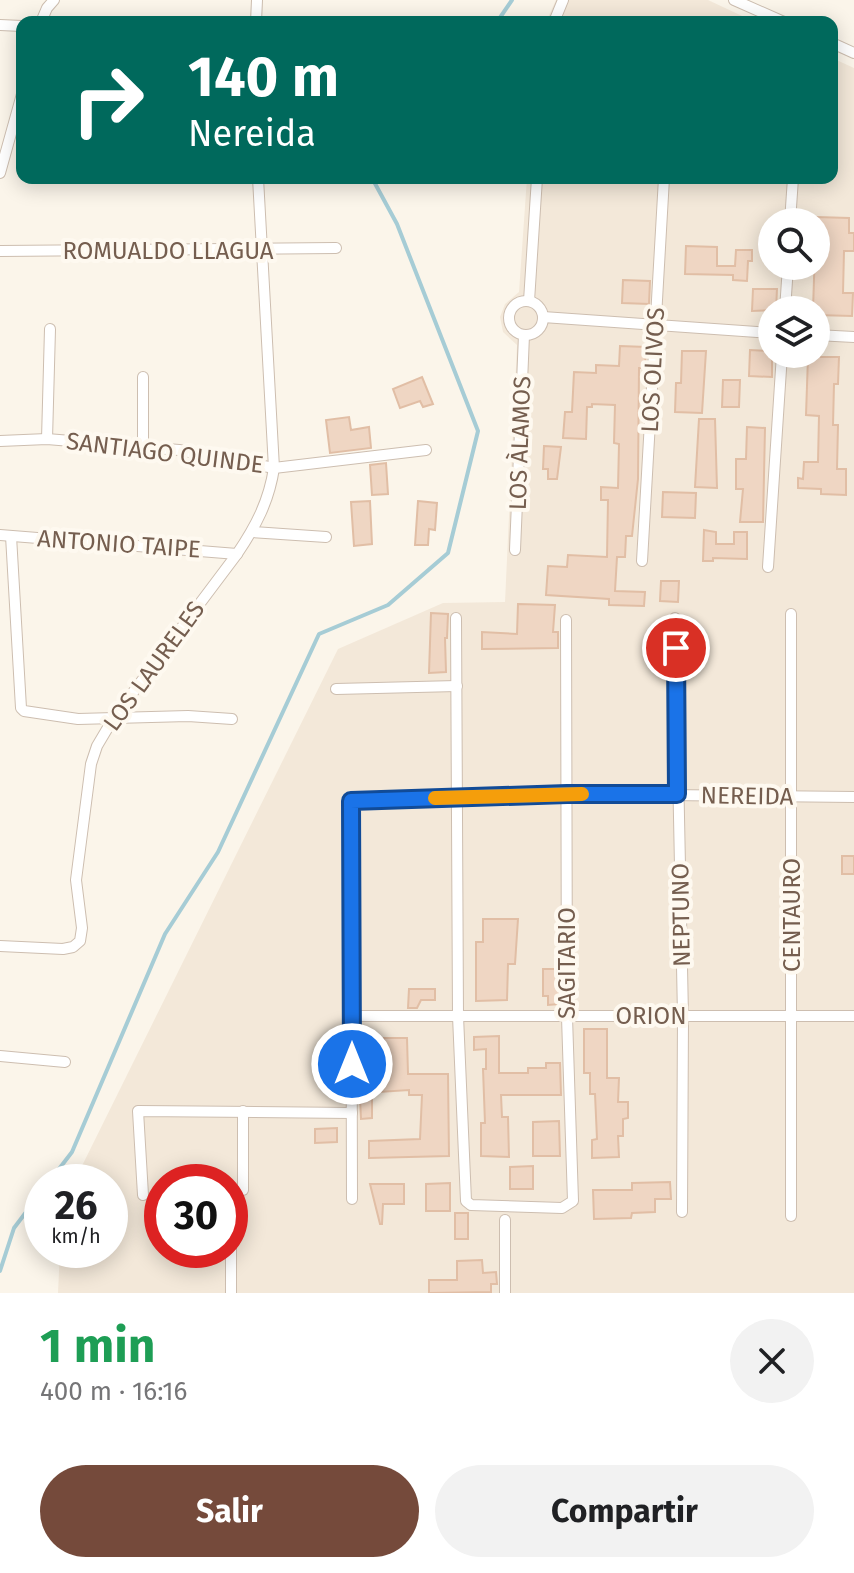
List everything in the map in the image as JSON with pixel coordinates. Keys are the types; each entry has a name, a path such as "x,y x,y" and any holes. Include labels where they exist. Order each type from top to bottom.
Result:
{"street":[{"path":"734,0 770,16"},
{"path":"0,173 16,116"},
{"name":"LOS LAURELES","path":"0,946 63,949 73,947 80,941 82,928 76,880 91,764 97,746 113,719 252,532 270,490 274,468 258,184"},
{"path":"529,301 537,184"},
{"name":"LOS OLIVOS","path":"642,561 664,184"},
{"path":"791,208 793,184"},
{"name":"ROMUALDO LLAGUA","path":"0,251 336,248"},
{"path":"529,301 539,307 543,317 535,332 524,335 511,327 509,316 518,303 529,301"},
{"path":"543,317 758,332"},
{"path":"47,439 50,329"},
{"name":"LOS ÀLAMOS","path":"515,550 524,335"},
{"path":"830,336 854,337"},
{"path":"768,567 781,368"},
{"path":"143,377 143,447"},
{"name":"SANTIAGO QUINDE","path":"0,441 47,439 179,450 274,468 426,450"},
{"path":"252,532 326,537"},
{"path":"5,535 21,708 29,714 113,719 188,716 232,719"},
{"name":"ANTONIO TAIPE","path":"5,535 237,554"},
{"name":"CENTAURO","path":"791,614 791,1216"},
{"path":"456,618 458,1016"},
{"name":"NEPTUNO","path":"675,618 683,1016 682,1212"},
{"name":"SAGITARIO","path":"458,1016 466,1201 471,1205 562,1208 573,1201 567,1017 566,620"},
{"path":"336,689 457,686"},
{"name":"NEREIDA","path":"352,1016 351,801 567,794 854,797"},
{"path":"352,1016 352,1199"},
{"name":"ORION","path":"352,1016 854,1016"},
{"path":"0,1056 65,1062"},
{"path":"143,1195 138,1111 352,1113"},
{"path":"243,1111 243,1164"},
{"path":"505,1220 505,1293"},
{"path":"231,1268 231,1293"}],"shaded area":[{"path":"556,0 708,0 742,16 549,16"},
{"path":"838,61 854,68 854,1293 58,1293 59,1268 128,1268 128,1164 83,1164 338,649 443,603 505,602 517,345 503,332 500,317 505,304 519,292 527,184 838,184"}],"building":[{"path":"830,217 849,218 849,233 854,233 854,251 844,251 843,293 853,293 852,316 830,315 830,296 813,296 814,280 830,280"},
{"path":"686,246 717,247 717,266 735,266 736,250 752,250 747,281 733,280 733,275 685,274"},
{"path":"623,280 650,281 649,304 622,303"},
{"path":"753,289 777,289 777,296 758,296 758,311 752,311"},
{"path":"620,346 646,347 645,368 639,368 638,479 632,536 626,536 625,557 617,557 615,591 645,592 644,606 609,605 609,599 546,595 548,566 567,567 568,555 607,557 608,500 601,500 601,487 618,488 619,444 614,443 615,405 592,404 592,407 587,407 586,439 563,438 565,412 572,412 574,372 596,373 596,365 619,366"},
{"path":"750,350 758,350 758,368 772,368 772,377 749,376"},
{"path":"682,351 706,351 702,413 675,412 676,383 681,383"},
{"path":"830,357 839,357 838,384 834,384 833,425 838,425 837,469 846,469 846,495 821,494 821,489 798,488 798,478 803,479 804,462 818,462 819,416 806,415 808,368 830,368"},
{"path":"422,377 433,404 423,407 420,401 400,408 393,389"},
{"path":"723,380 740,380 739,407 722,407"},
{"path":"349,417 351,430 369,427 371,448 330,453 326,420"},
{"path":"699,419 715,419 717,488 695,487"},
{"path":"747,427 765,428 763,522 740,522 743,489 736,489 736,459 746,459"},
{"path":"544,446 561,447 557,479 548,479 548,469 543,469"},
{"path":"386,463 388,494 372,495 370,465"},
{"path":"663,492 696,493 695,518 662,517"},
{"path":"370,501 372,544 354,546 351,502"},
{"path":"418,501 437,503 435,530 429,529 428,545 415,545"},
{"path":"704,530 716,532 716,544 734,544 734,532 747,532 747,559 713,558 713,561 703,561"},
{"path":"661,581 679,581 678,602 660,601"},
{"path":"518,604 555,605 553,632 558,632 558,648 482,649 482,632 517,634"},
{"path":"431,613 448,614 446,672 429,673"},
{"path":"842,856 854,856 854,874 842,874"},
{"path":"483,919 518,919 515,964 508,964 507,1000 476,1001 476,942 483,942"},
{"path":"543,969 559,969 559,1004 548,1005 548,996 543,996"},
{"path":"409,989 435,989 435,1000 421,1000 417,1008 408,1008"},
{"path":"584,1029 607,1029 607,1078 619,1078 618,1102 628,1102 628,1118 623,1119 623,1136 618,1136 619,1157 592,1158 592,1140 597,1139 595,1094 590,1094 590,1073 584,1073"},
{"path":"499,1036 499,1073 528,1073 528,1068 546,1068 546,1063 560,1063 561,1095 501,1095 502,1117 508,1117 509,1157 481,1156 481,1123 485,1123 483,1069 486,1069 486,1049 474,1050 474,1037"},
{"path":"384,1038 407,1038 408,1074 448,1074 449,1156 369,1158 369,1141 420,1139 422,1095 409,1095 409,1090 379,1092 379,1074 384,1074"},
{"path":"372,1097 372,1118 361,1119 360,1098"},
{"path":"559,1121 560,1156 533,1156 533,1122"},
{"path":"337,1128 337,1142 315,1143 315,1129"},
{"path":"533,1166 533,1189 510,1189 510,1167"},
{"path":"670,1182 671,1199 655,1199 655,1212 632,1213 631,1218 594,1219 593,1190 632,1190 632,1183"},
{"path":"450,1183 450,1211 426,1211 426,1184"},
{"path":"370,1184 404,1184 404,1204 383,1204 382,1224 380,1224"},
{"path":"455,1213 468,1213 468,1239 455,1239"},
{"path":"482,1260 483,1273 496,1272 497,1284 491,1284 491,1292 429,1293 429,1280 457,1280 457,1261"}],"waterway":[{"path":"501,16 512,0"},
{"path":"63,1164 72,1152 165,934 218,852 319,634 388,605 448,553 478,431 397,224 375,184"},
{"path":"0,1271 14,1228 24,1215"}],"slow traffic":[{"path":"435,798 582,794"}],"route":[{"path":"352,1064 351,801 677,794 676,648"}]}
